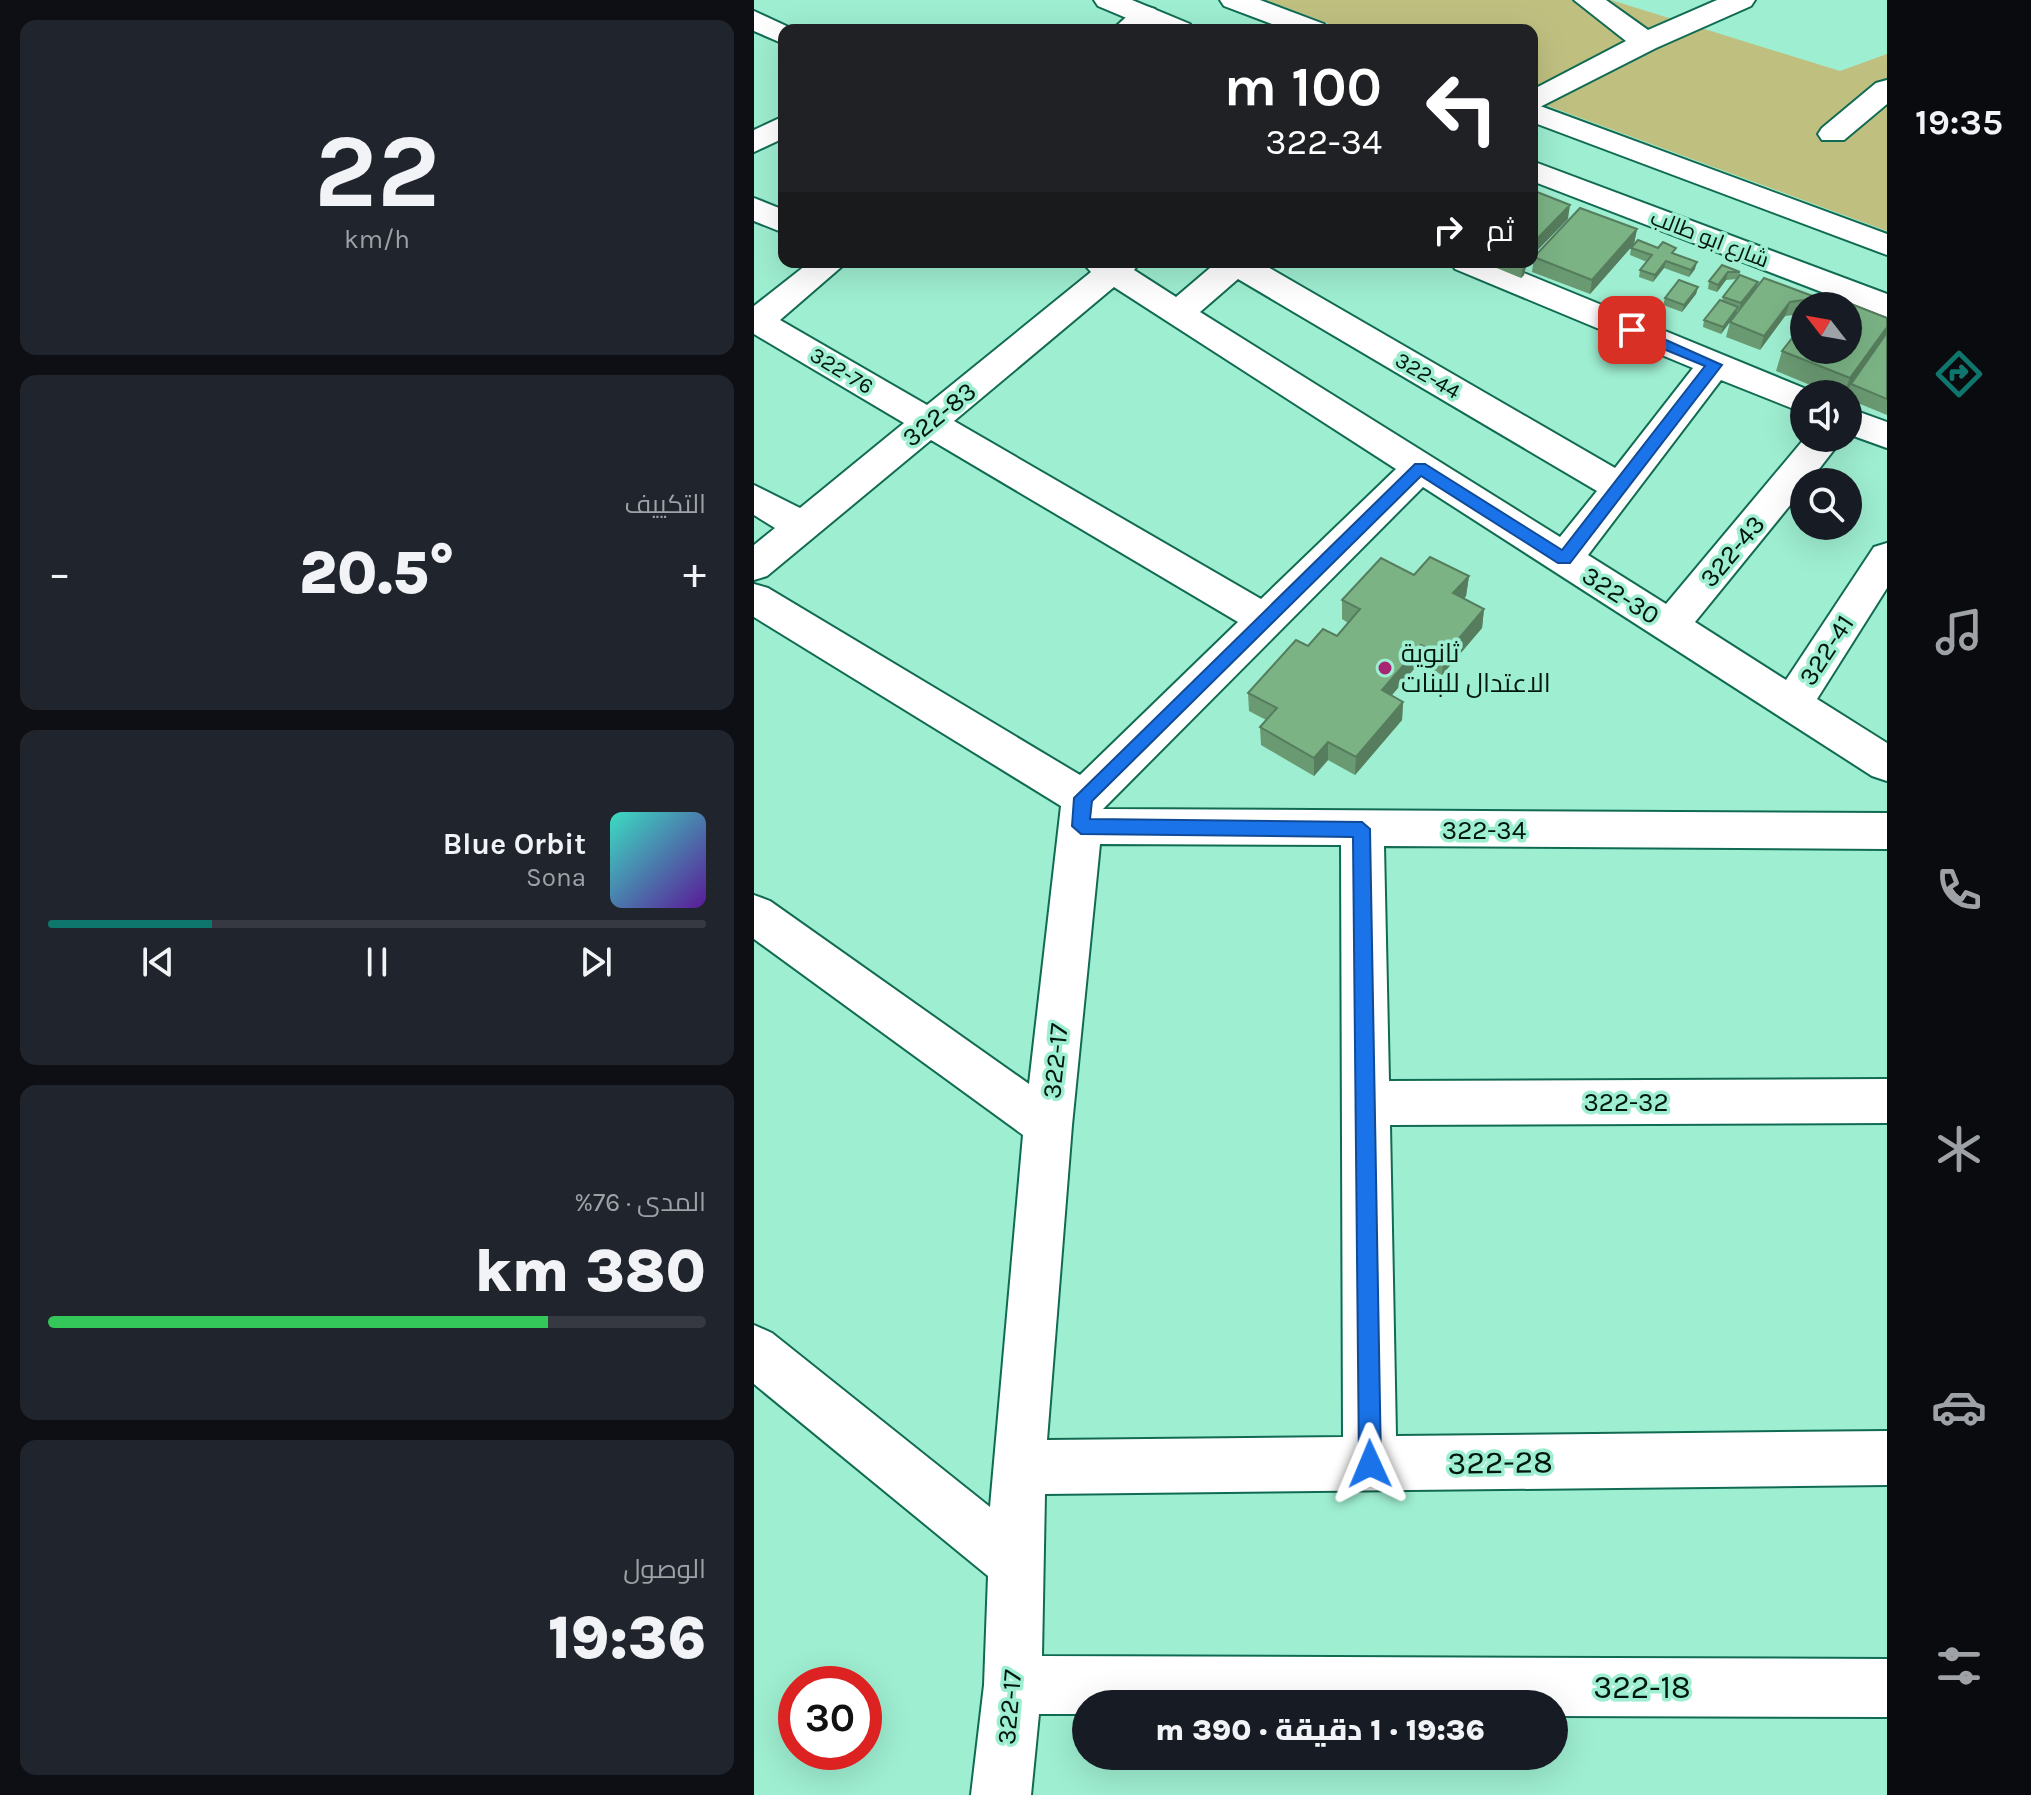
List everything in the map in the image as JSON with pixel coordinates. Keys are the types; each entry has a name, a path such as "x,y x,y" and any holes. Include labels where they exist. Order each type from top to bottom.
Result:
{"street":[{"path":"1108,0 1136,23"},
{"path":"1234,0 1298,24"},
{"path":"1588,0 1646,42"},
{"path":"1538,99 1646,42 1741,0"},
{"path":"754,20 778,32"},
{"path":"1833,134 1887,89"},
{"path":"1538,114 1887,245"},
{"path":"754,143 778,129"},
{"name":"شارع ابو طالب","path":"1538,172 1887,306"},
{"path":"754,208 778,220"},
{"path":"756,320 823,268"},
{"name":"322-83","path":"754,566 1109,268"},
{"name":"322-30","path":"1114,268 1177,314 1887,764"},
{"path":"1177,314 1229,268"},
{"name":"322-44","path":"1246,268 1619,487"},
{"path":"1481,268 1790,395"},
{"name":"322-76","path":"756,320 1265,620"},
{"path":"1564,559 1714,365"},
{"path":"1862,426 1887,436"},
{"name":"322-43","path":"1670,626 1813,452"},
{"path":"754,598 1082,812 1265,620 1420,468"},
{"path":"754,498 802,527"},
{"name":"322-41","path":"1792,704 1887,557"},
{"name":"322-34","path":"1082,812 1362,829 1887,831"},
{"name":"322-17","path":"1001,1795 1013,1685 1018,1467 1048,1125 1082,812"},
{"path":"1362,829 1370,1464"},
{"path":"754,914 1048,1125"},
{"name":"322-32","path":"1365,1103 1887,1101"},
{"path":"754,1351 1017,1564"},
{"name":"322-28","path":"1018,1467 1887,1458"},
{"name":"322-18","path":"1013,1685 1887,1688"}],"green space":[{"path":"1266,0 1611,0 1840,71 1887,54 1887,231 1538,102 1538,24 1329,24"}],"building":[{"path":"1538,192 1570,205 1538,238"},
{"path":"1580,208 1637,229 1592,280 1538,259 1538,253"},
{"path":"1638,240 1658,248 1663,242 1676,248 1672,253 1697,262 1691,270 1666,261 1655,275 1640,270 1652,255 1631,248"},
{"path":"1722,265 1740,272 1728,272 1718,285 1709,281"},
{"path":"1740,275 1758,282 1741,303 1723,297"},
{"path":"1764,278 1802,292 1790,292 1790,302 1764,336 1730,322"},
{"path":"1679,280 1698,287 1684,305 1665,298"},
{"path":"1720,300 1738,307 1723,327 1704,320"},
{"path":"1862,308 1887,318 1887,327 1862,361"},
{"path":"1886,334 1887,399 1862,389 1862,380 1854,380"},
{"path":"1790,341 1790,354 1782,351"},
{"path":"1815,364 1860,364 1850,378"},
{"path":"1430,557 1469,576 1453,593 1484,609 1444,656 1421,645 1382,690 1403,702 1356,757 1328,742 1314,758 1260,727 1277,708 1248,693 1296,640 1308,646 1323,629 1337,636 1360,609 1342,600 1381,558 1414,575"}],"place":[{"name":"ثانوية الاعتدال للبنات","path":"1385,668"}],"route":[{"path":"1370,1464 1362,829 1081,826 1083,798 1420,468 1564,559 1714,365 1632,330"}]}
